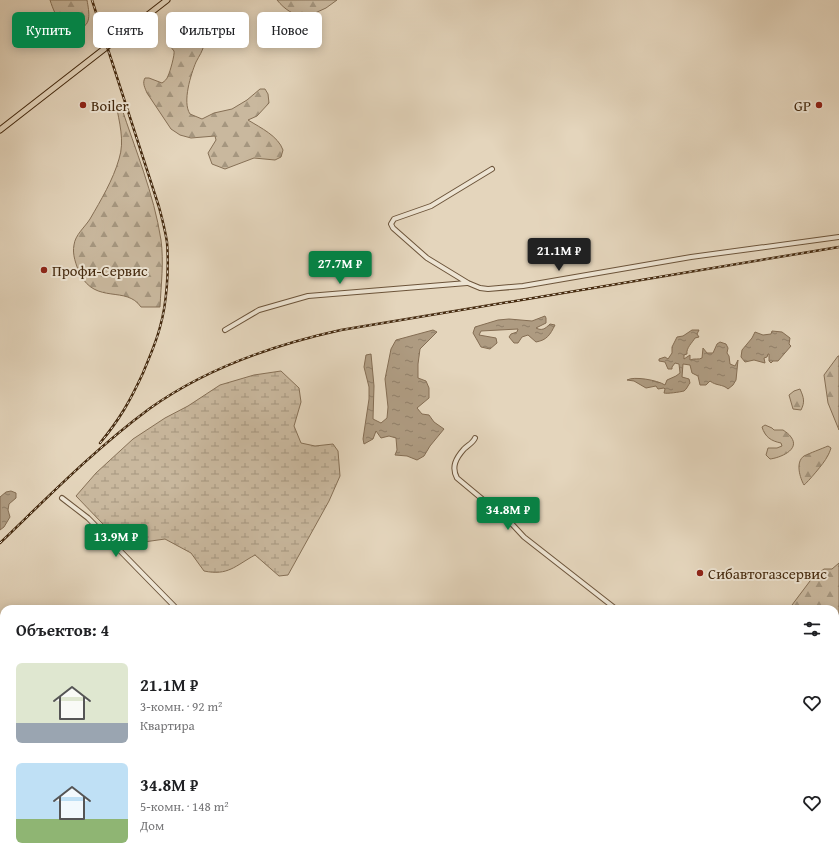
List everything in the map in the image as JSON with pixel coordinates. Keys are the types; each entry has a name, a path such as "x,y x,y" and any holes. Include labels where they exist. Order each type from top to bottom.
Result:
{"main road":[{"path":"0,130 167,0"}],"street":[{"path":"492,169 431,206 394,219 392,222 393,228 426,258 468,283 480,288 516,287 691,257 839,237"},
{"path":"225,330 259,310 308,296 468,283"},
{"path":"476,438 464,449 455,463 453,468 457,478 511,523 524,537 611,605"},
{"path":"62,498 88,518 173,605"}],"green space":[{"path":"50,0 87,0 89,14 87,23 85,26 85,12 55,12"},
{"path":"277,0 337,0 317,12 291,12"},
{"path":"171,48 203,48 194,67 188,88 187,102 190,114 202,119 214,113 232,109 247,100 260,89 265,89 268,94 269,103 257,116 248,120 273,136 281,145 283,150 281,157 275,160 254,158 225,169 212,164 208,153 216,140 215,136 191,138 180,135 171,129 147,93 144,82 145,78 162,83 165,81 171,67 174,51"},
{"path":"116,104 121,106 144,172 158,223 162,257 160,307 141,307 135,301 127,297 94,289 80,274 75,260 74,248 76,238 90,219 110,182 121,152 120,124"},
{"path":"838,356 839,430 828,403 824,375"},
{"path":"281,371 299,388 301,402 294,426 301,443 315,446 333,444 338,451 340,476 329,501 288,575 279,576 255,555 225,571 204,571 191,553 165,539 144,542 127,549 76,496 96,473 133,439 165,418 188,406 220,385 254,375"},
{"path":"800,389 804,400 803,405 801,410 793,409 789,395"},
{"path":"765,425 774,430 783,430 791,437 793,446 788,452 770,459 766,455 768,448 777,448 782,446 781,443 771,440 767,436 762,427"},
{"path":"828,446 831,448 826,460 804,485 799,470 801,459 804,456"},
{"path":"839,563 839,605 792,605 813,577 824,569 832,569"}],"water":[{"path":"545,316 546,323 536,328 542,329 550,324 555,325 548,336 543,340 536,342 528,335 522,337 518,343 514,343 509,337 511,334 517,332 518,329 481,331 479,335 496,338 497,343 490,349 481,347 473,333 475,327 498,320 509,319 532,321"},
{"path":"433,330 437,332 420,349 418,364 418,378 426,381 429,388 429,398 417,408 422,414 429,415 434,422 444,429 424,456 417,460 407,456 395,455 397,450 396,438 389,436 381,438 376,431 373,439 364,444 363,439 369,399 369,387 364,367 366,355 371,354 374,386 373,419 381,423 387,418 388,407 385,379 391,349 396,340"},
{"path":"692,330 699,330 697,334 699,337 695,338 687,350 687,354 684,355 684,359 690,355 690,360 702,358 703,348 707,353 713,353 717,344 720,342 726,344 728,348 727,353 730,364 735,366 738,360 736,380 728,389 710,381 706,385 700,385 698,376 692,373 690,365 683,364 682,377 689,379 690,383 684,391 664,393 664,388 658,389 656,386 646,388 634,381 627,380 635,378 646,379 665,385 667,380 680,373 679,364 675,363 672,369 668,369 665,362 659,361 659,359 665,357 668,359 672,353 672,347 677,337 683,336"},
{"path":"772,331 782,332 790,338 789,344 791,346 778,361 773,361 771,363 769,361 768,354 767,357 764,358 765,363 754,360 745,362 741,357 742,350 755,332 763,335 771,334"},
{"path":"11,491 16,493 16,498 9,504 8,510 10,517 4,527 0,530 0,497 6,492"}],"railway":[{"path":"92,0 159,207 168,252 166,296 156,339 143,373 129,401 119,418 100,443"},
{"path":"0,543 91,457 149,409 193,381 265,351 341,330 839,247"}],"place":[{"name":"Boiler","path":"83,105"},
{"name":"GP","path":"819,105"},
{"name":"Профи-Сервис","path":"44,270"},
{"name":"Сибавтогазсервис","path":"700,573"}]}
